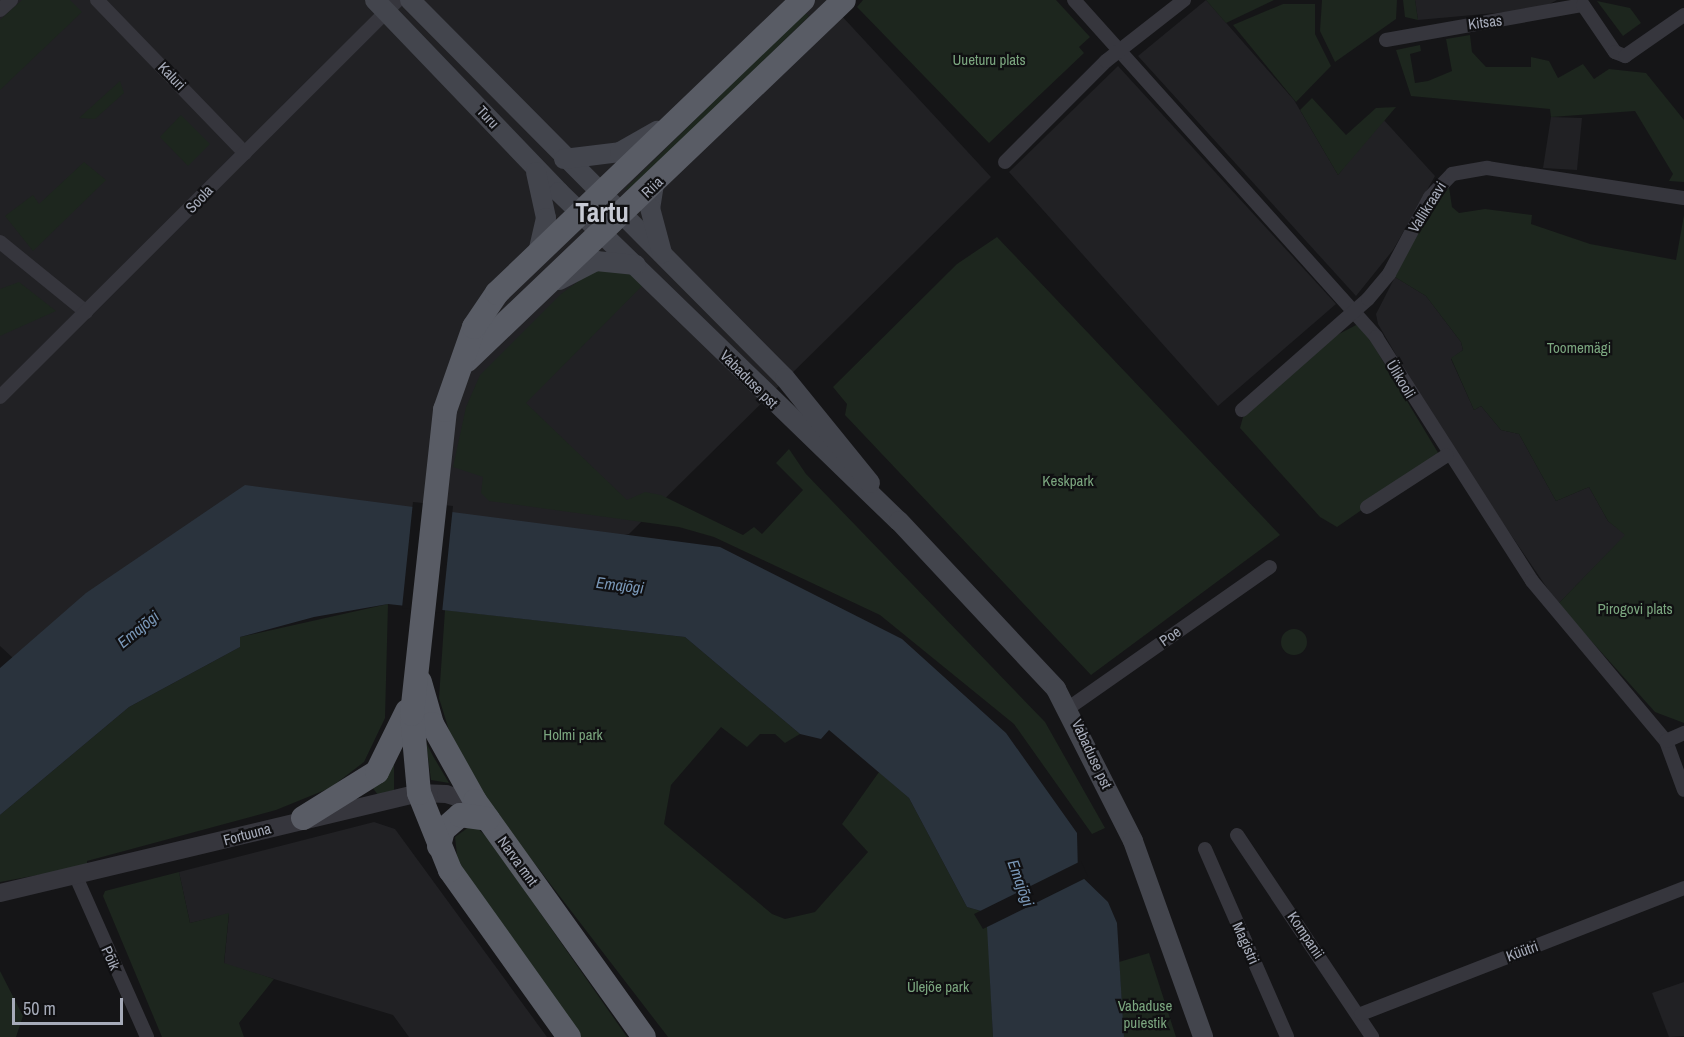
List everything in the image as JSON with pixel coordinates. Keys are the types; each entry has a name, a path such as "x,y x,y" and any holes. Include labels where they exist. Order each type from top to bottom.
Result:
{"highway":[{"name":"Riia","path":"457,370 531,296 680,117 803,0"},
{"name":"Riia","path":"437,493 445,410 457,370 474,327 497,293 539,249 654,184 844,0"},
{"name":"Narva mnt","path":"437,493 412,732 419,793 439,846 465,892 568,1037"},
{"name":"Narva mnt","path":"417,671 432,724 488,819 644,1037"},
{"path":"303,818 377,772 403,727 417,671"},
{"path":"439,846 443,830 460,815 488,819"}],"main road":[{"name":"Turu","path":"410,0 564,159 601,212"},
{"name":"Turu","path":"386,4 535,166 601,212"},
{"path":"564,159 620,152 680,117"},
{"path":"535,166 546,218 539,249"},
{"path":"654,184 650,208 664,258"},
{"name":"Vabaduse pst","path":"601,212 664,258 791,385 899,521"},
{"name":"Vabaduse pst","path":"601,212 636,265 774,403 899,521 1070,706 1133,841 1203,1037"},
{"path":"531,296 596,261 636,265"}],"street":[{"path":"0,10 10,0"},
{"name":"Kaluri","path":"97,0 245,153"},
{"name":"Ülikooli","path":"1074,0 1355,311 1447,455 1558,616 1666,741 1684,790"},
{"path":"1005,162 1121,51 1184,0"},
{"name":"Soola","path":"0,398 245,153 386,4"},
{"name":"Kitsas","path":"1386,40 1583,5 1615,52 1625,56 1684,15"},
{"name":"Vallikraavi","path":"1242,410 1278,372 1355,311 1389,274 1430,197 1452,174 1486,168 1684,198"},
{"path":"0,242 86,312"},
{"path":"774,403 791,385"},
{"path":"774,403 791,385"},
{"path":"1367,507 1447,455"},
{"name":"Poe","path":"1070,706 1270,567"},
{"path":"1666,741 1684,733"},
{"name":"Fortuuna","path":"0,893 77,879 303,818 419,793 469,801 488,819"},
{"name":"Kompanii","path":"1237,835 1361,1014 1372,1037"},
{"name":"Magistri","path":"1205,849 1287,1037"},
{"name":"Põik","path":"77,879 147,1037"},
{"name":"Küütri","path":"1361,1014 1684,888"}],"shaded area":[{"path":"0,0 827,0 991,177 629,534 14,659 0,646"},
{"path":"1206,0 1294,100 1338,175 1382,118 1435,176 1393,250 1356,296 1138,56"},
{"path":"1415,0 1557,0 1540,9 1418,20"},
{"path":"1118,66 1336,304 1218,406 1009,172"},
{"path":"1551,117 1582,118 1577,170 1543,168"},
{"path":"1395,277 1426,296 1461,342 1463,350 1451,359 1474,410 1481,406 1501,430 1519,434 1556,501 1589,487 1608,521 1626,535 1558,604 1441,432 1378,324 1376,314"},
{"path":"374,822 395,829 547,1037 409,1037 393,1015 224,964 229,914 190,923 179,872"},
{"path":"1684,982 1684,1036 1669,1037 1652,993"}],"green space":[{"path":"22,0 70,0 82,12 0,90 0,20"},
{"name":"Uueturu plats","path":"863,0 1056,0 1090,37 1079,47 1084,53 989,143 857,7"},
{"path":"1206,0 1274,0 1226,23"},
{"path":"1322,0 1397,0 1396,19 1335,62 1320,31"},
{"path":"1403,0 1415,0 1418,20 1405,17"},
{"path":"1597,1 1630,8 1641,23 1623,36"},
{"path":"1283,4 1315,4 1315,34 1331,66 1296,102 1233,25"},
{"path":"804,12 809,16 630,191 625,189"},
{"path":"1470,35 1472,52 1486,67 1531,67 1531,57 1549,61 1558,78 1583,64 1594,79 1609,69 1646,73 1684,120 1684,182 1669,181 1673,174 1635,111 1551,117 1550,109 1411,96 1396,50 1420,45 1421,51 1410,54 1415,83 1428,81 1452,71 1446,39"},
{"path":"120,81 124,93 95,119 79,118"},
{"path":"1312,98 1346,135 1376,108 1396,107 1338,175 1300,110"},
{"path":"181,115 210,144 188,166 160,137"},
{"path":"84,162 106,180 33,251 5,216 33,195 39,204"},
{"name":"Toomemägi","path":"1449,187 1452,207 1459,213 1485,209 1532,215 1531,224 1590,244 1676,260 1684,215 1684,723 1655,712 1558,604 1625,535 1608,521 1589,487 1556,501 1519,434 1501,430 1481,406 1474,410 1451,358 1463,350 1461,342 1426,296 1395,277 1422,223"},
{"name":"Keskpark","path":"997,237 1280,535 1091,675 845,415 847,404 833,387 957,264"},
{"path":"598,267 623,269 644,284 526,403 627,500 645,492 661,495 743,535 754,527 762,534 803,490 776,463 789,449 806,474 1045,722 1105,828 1092,834 1014,724 880,615 714,537 679,527 489,501 481,493 483,477 453,467 466,407 480,375 561,294"},
{"path":"19,282 56,311 0,336 0,289"},
{"path":"1360,323 1440,456 1337,527 1320,517 1240,428 1243,417 1314,347"},
{"path":"388,604 385,718 364,762 330,788 276,810 87,861 87,866 0,882 0,815 129,707 240,647 240,637"},
{"name":"Holmi park","path":"445,610 685,637 800,734 785,743 775,734 760,734 747,747 721,727 671,785 664,824 772,914 785,919 815,912 868,852 842,824 879,772 909,798 967,907 981,911 988,927 993,1037 668,1037 488,803 452,740 439,698"},
{"path":"1294,629 1303,633 1307,642 1303,651 1294,655 1285,651 1281,642 1285,633"},
{"path":"426,742 433,756 449,783 431,780"},
{"path":"394,764 394,790 378,795 372,787"},
{"path":"473,824 488,838 627,1037 581,1037 458,864 455,837"},
{"path":"179,872 190,923 229,913 224,963 274,979 239,1023 244,1037 162,1037 103,896 105,891"},
{"name":"Vabaduse puiestik","path":"1149,953 1176,1037 1124,1037 1119,962"},
{"path":"0,971 23,1016 16,1037 0,1037"}],"water":[{"name":"Emajõgi","path":"245,485 720,547 902,639 1006,733 1077,833 1078,873 1108,902 1117,923 1124,1037 993,1037 987,927 981,911 967,907 909,798 829,730 821,739 800,734 685,637 388,604 314,617 240,637 240,647 129,707 0,815 0,668 86,593"}],"pier":[{"path":"413,502 453,506 442,613 402,608"},
{"path":"1081,861 1088,877 983,929 974,914"}],"district":[{"name":"Tartu","path":"602,213"}],"park label":[{"name":"Pirogovi plats","path":"1635,609"},
{"name":"Ülejõe park","path":"938,987"}]}
